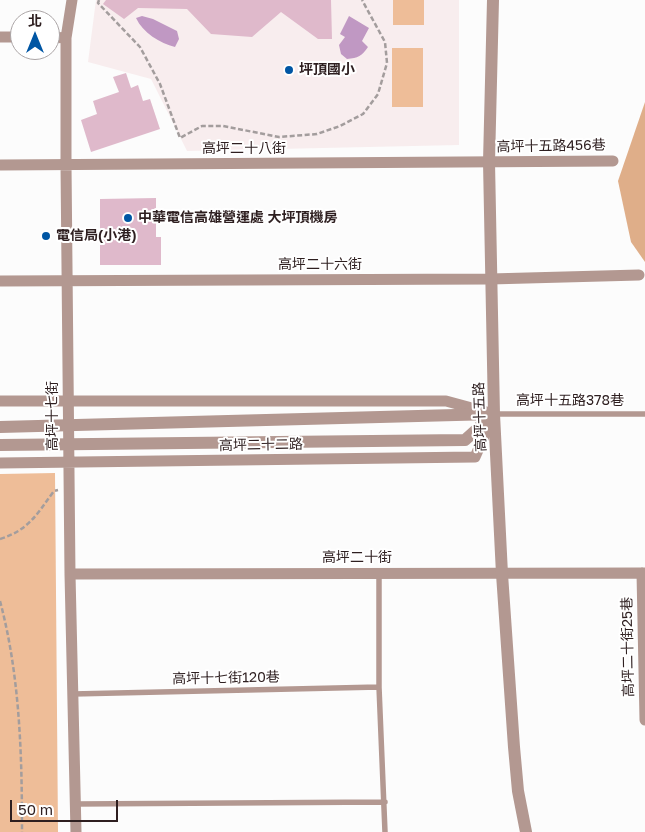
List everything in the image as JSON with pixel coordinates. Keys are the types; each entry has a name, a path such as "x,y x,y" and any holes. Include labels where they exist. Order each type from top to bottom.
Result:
{"street":[{"name":"高坪十七街","path":"72,0 66,38 66,165 68,463 76,832"},
{"name":"高坪十五路","path":"492,0 489,162 494,414 502,574 517,782 526,832"},
{"path":"60,38 66,38"},
{"name":"高坪十五路456巷","path":"489,162 614,161"},
{"name":"高坪二十八街","path":"0,165 489,162"},
{"name":"高坪二十六街","path":"0,281 490,279 639,276"},
{"path":"0,400 446,401 494,414"},
{"name":"高坪二十二路","path":"0,427 68,427 494,414"},
{"name":"高坪二十二路","path":"0,445 464,440 494,414"},
{"name":"高坪二十二路","path":"0,463 475,457 494,414"},
{"name":"高坪二十街","path":"70,574 644,573"},
{"name":"高坪二十街25巷","path":"644,573 645,719"}],"lane":[{"name":"高坪十五路378巷","path":"494,414 645,414"},
{"path":"379,573 379,687 386,832"},
{"name":"高坪十七街120巷","path":"73,694 379,687"},
{"path":"76,804 385,802"}],"path":[{"path":"99,0 98,3 140,47 160,84 180,138 202,126 223,126 279,137 317,134 340,126 363,114 378,94 387,63 386,42 362,0"},
{"path":"0,539 16,534 28,525 54,491 69,486"},
{"path":"0,601 10,640 22,749 22,832"}],"shaded area":[{"name":"坪頂國小","path":"96,0 459,0 459,145 187,151 151,79 88,62"},
{"path":"393,0 424,0 424,25 393,25"},
{"path":"142,16 153,19 177,31 179,39 175,47 147,33 136,18"},
{"path":"349,16 369,28 362,41 368,47 364,53 347,59 341,54 339,45 345,37 340,34"},
{"path":"392,48 423,48 423,107 392,107"},
{"path":"645,102 645,262 631,242 618,181"},
{"path":"55,473 58,832 0,832 0,474"}],"building":[{"path":"106,0 331,0 332,39 318,39 281,12 252,37 211,34 187,9 138,8 124,19 103,4"},
{"path":"126,73 131,88 138,85 143,101 150,99 160,129 91,152 81,120 97,114 93,101 119,92 113,77"},
{"name":"中華電信高雄營運處 大坪頂機房","path":"156,198 156,237 161,237 161,265 100,265 100,199"}],"place":[{"name":"坪頂國小","path":"289,70"},
{"name":"中華電信高雄營運處 大坪頂機房","path":"128,218"},
{"name":"電信局(小港)","path":"46,236"}]}
